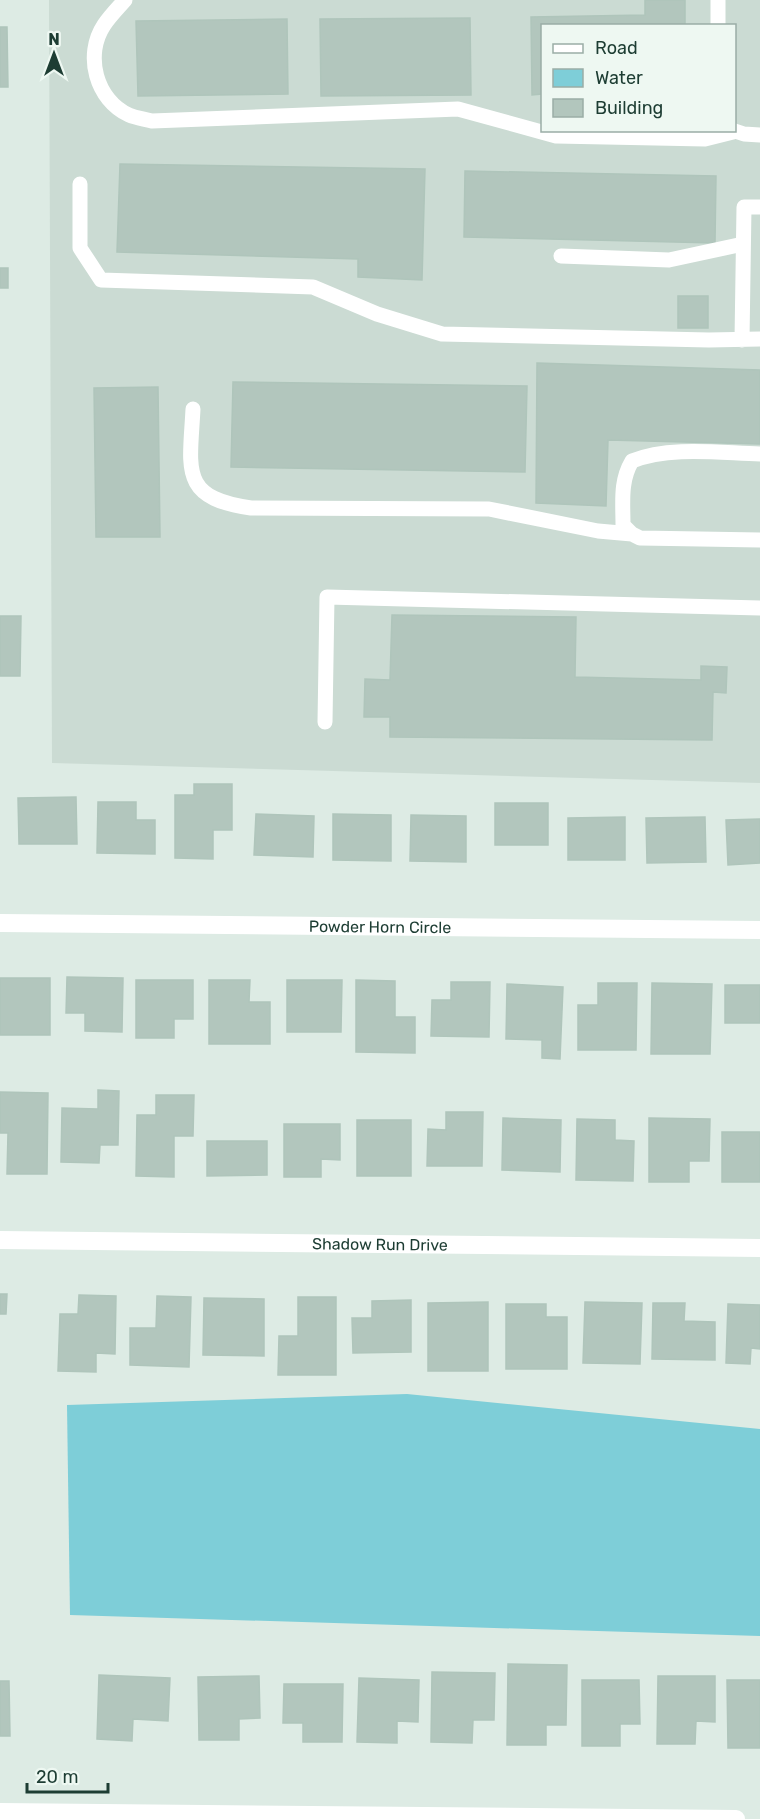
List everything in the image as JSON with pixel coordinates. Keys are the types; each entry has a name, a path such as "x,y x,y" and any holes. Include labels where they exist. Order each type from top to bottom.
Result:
{"street":[{"name":"Powder Horn Circle","path":"0,923 760,930"},
{"name":"Shadow Run Drive","path":"0,1240 760,1248"},
{"path":"0,1812 736,1819"}],"lane":[{"path":"125,0 104,26 98,38 95,74 113,105 129,115 152,121 458,109 555,136 705,139 730,132"},
{"path":"718,0 718,24"},
{"path":"736,131 760,135"},
{"path":"80,184 80,248 101,280 313,287 377,314 442,334 760,339"},
{"path":"742,340 744,207 760,207"},
{"path":"561,256 669,260 743,244"},
{"path":"193,409 191,464 193,478 200,490 230,505 251,508 489,509 597,531 632,534"},
{"path":"760,454 665,453 646,455 632,461 626,471 622,494 623,525 640,538 760,540"},
{"path":"325,722 327,597 760,608"}],"shaded area":[{"path":"49,0 760,0 760,783 52,763"}],"water":[{"path":"407,1394 760,1429 760,1636 70,1615 67,1405"}],"building":[{"path":"645,0 685,0 685,24 541,24 541,94 532,95 531,17 645,15"},
{"path":"470,18 471,95 321,96 320,19"},
{"path":"287,19 288,94 138,96 136,21"},
{"path":"0,27 7,27 8,87 0,87"},
{"path":"120,164 425,169 422,280 358,277 358,259 117,252"},
{"path":"465,171 716,176 715,243 464,237"},
{"path":"0,268 8,268 8,288 0,288"},
{"path":"678,296 708,296 708,328 678,328"},
{"path":"537,363 760,370 760,444 608,440 606,506 536,503"},
{"path":"233,382 527,386 525,472 231,467"},
{"path":"158,387 160,537 96,537 94,388"},
{"path":"392,615 576,617 575,677 701,680 701,666 727,667 726,693 713,692 712,740 390,737 390,717 364,717 365,679 390,680"},
{"path":"0,616 21,616 20,676 0,676"},
{"path":"194,784 232,784 232,830 213,830 213,859 175,858 175,795 194,795"},
{"path":"76,797 77,844 19,844 18,798"},
{"path":"98,802 136,802 136,820 155,820 155,854 97,853"},
{"path":"495,803 548,803 548,845 495,845"},
{"path":"256,814 314,816 313,857 254,855"},
{"path":"333,814 391,815 391,861 333,860"},
{"path":"411,815 466,816 466,862 410,861"},
{"path":"625,817 625,860 568,860 568,818"},
{"path":"705,817 706,862 647,863 646,818"},
{"path":"760,819 760,863 728,865 726,820"},
{"path":"67,977 123,978 122,1032 85,1031 85,1013 66,1013"},
{"path":"0,978 50,978 50,1035 0,1035"},
{"path":"136,980 193,980 193,1019 174,1019 174,1038 136,1038"},
{"path":"209,980 250,980 249,1002 270,1002 270,1044 209,1044"},
{"path":"287,980 342,980 341,1032 287,1032"},
{"path":"356,980 395,981 395,1017 415,1017 415,1053 356,1052"},
{"path":"451,982 490,982 489,1037 431,1036 432,1000 451,1000"},
{"path":"598,983 637,983 636,1050 578,1050 578,1005 598,1005"},
{"path":"652,983 712,984 710,1054 651,1054"},
{"path":"507,984 563,987 560,1059 542,1058 542,1040 506,1039"},
{"path":"725,985 760,985 760,1023 725,1023"},
{"path":"98,1090 119,1091 118,1145 100,1145 99,1163 61,1162 62,1108 98,1109"},
{"path":"0,1092 48,1093 47,1174 7,1174 8,1133 0,1133"},
{"path":"156,1095 194,1095 193,1136 174,1136 174,1177 136,1176 137,1115 156,1115"},
{"path":"446,1112 483,1112 482,1166 427,1166 428,1129 446,1130"},
{"path":"503,1118 561,1120 560,1172 502,1170"},
{"path":"649,1118 710,1119 709,1161 689,1161 689,1182 649,1182"},
{"path":"577,1119 615,1120 615,1140 634,1141 633,1181 576,1180"},
{"path":"357,1120 411,1120 411,1176 357,1176"},
{"path":"284,1124 340,1124 340,1160 321,1159 321,1177 284,1177"},
{"path":"722,1132 760,1132 760,1182 722,1182"},
{"path":"207,1141 267,1141 267,1175 207,1176"},
{"path":"0,1294 7,1294 6,1314 0,1314"},
{"path":"79,1295 116,1296 115,1354 96,1353 96,1372 58,1371 60,1314 78,1314"},
{"path":"157,1296 191,1297 189,1367 130,1365 130,1328 156,1328"},
{"path":"298,1297 336,1297 336,1375 278,1375 279,1336 298,1336"},
{"path":"204,1298 264,1299 264,1356 203,1355"},
{"path":"411,1300 411,1352 353,1353 352,1318 372,1318 372,1301"},
{"path":"488,1302 488,1371 428,1371 428,1303"},
{"path":"585,1302 642,1303 640,1364 583,1363"},
{"path":"653,1303 685,1303 684,1321 715,1322 715,1360 652,1359"},
{"path":"506,1304 546,1304 546,1317 567,1317 567,1369 506,1369"},
{"path":"728,1304 760,1305 760,1349 751,1348 750,1364 726,1363"},
{"path":"508,1664 567,1665 566,1725 546,1725 546,1745 507,1745"},
{"path":"432,1672 495,1673 494,1720 473,1720 472,1743 431,1742"},
{"path":"99,1675 170,1678 168,1721 133,1719 132,1741 97,1739"},
{"path":"259,1676 260,1718 239,1719 239,1740 199,1740 198,1677"},
{"path":"658,1676 715,1676 715,1722 696,1721 695,1744 657,1744"},
{"path":"359,1678 419,1680 418,1722 397,1721 397,1743 357,1742"},
{"path":"582,1680 639,1680 640,1724 620,1724 620,1746 582,1746"},
{"path":"727,1680 760,1680 760,1748 728,1748"},
{"path":"0,1681 9,1681 10,1736 0,1736"},
{"path":"284,1684 343,1684 342,1742 303,1742 303,1723 283,1723"}]}
